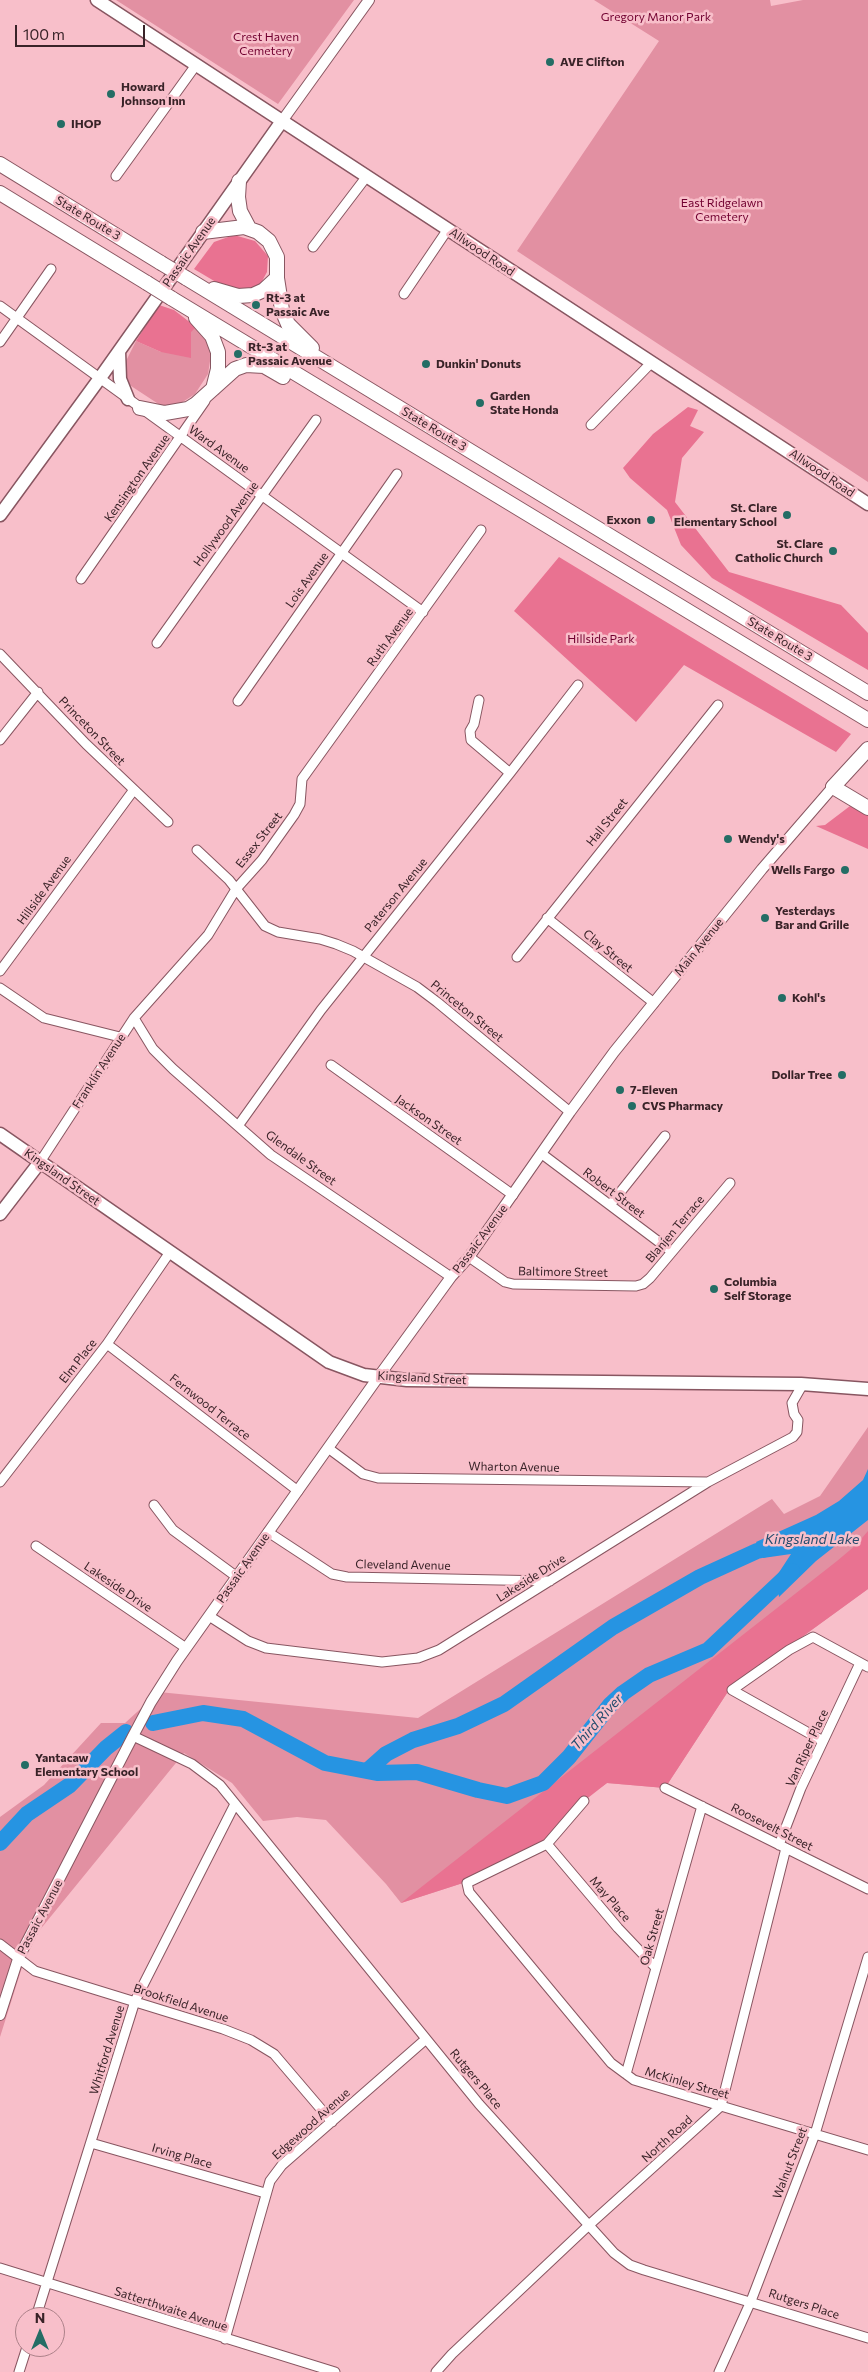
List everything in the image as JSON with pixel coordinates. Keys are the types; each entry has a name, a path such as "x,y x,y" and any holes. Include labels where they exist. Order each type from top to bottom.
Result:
{"main road":[{"name":"Allwood Road","path":"97,0 868,504"},
{"name":"Passaic Avenue","path":"0,515 100,378 282,121"},
{"name":"State Route 3","path":"0,164 868,692"},
{"path":"239,181 240,211 249,228"},
{"name":"State Route 3","path":"0,193 868,720"},
{"path":"206,228 249,228 258,232 274,249 278,268 276,278 280,303 288,324 333,368"},
{"path":"186,278 238,296 258,293 276,278"},
{"path":"172,298 197,319 216,343 218,369 213,389"},
{"path":"119,351 120,379 128,399"},
{"path":"140,408 166,413 180,412 196,404 235,369 257,364 270,369 326,402 390,431"},
{"name":"Main Avenue","path":"833,787 868,748"},
{"path":"833,787 868,808"},
{"name":"Kingsland Street","path":"0,1134 329,1362 364,1375 407,1380 803,1384 868,1389"},
{"name":"Franklin Avenue","path":"0,1214 40,1162"}],"street":[{"name":"Passaic Avenue","path":"282,121 369,0"},
{"path":"116,176 196,65"},
{"path":"313,247 367,176"},
{"path":"404,294 448,229"},
{"path":"0,342 51,269"},
{"name":"Ward Avenue","path":"0,306 423,612"},
{"path":"591,425 651,363"},
{"name":"Kensington Avenue","path":"81,579 182,437 213,389"},
{"name":"Hollywood Avenue","path":"157,643 316,420"},
{"name":"Lois Avenue","path":"238,701 397,474"},
{"name":"Ruth Avenue","path":"318,757 481,530"},
{"name":"Princeton Street","path":"0,654 133,791 168,822"},
{"name":"Paterson Avenue","path":"238,1126 321,1010 510,774 578,684"},
{"path":"0,740 38,692"},
{"path":"479,700 470,731 471,740 510,774"},
{"name":"Hall Street","path":"517,957 718,704"},
{"name":"Essex Street","path":"208,935 236,889 262,860 294,815 300,804 302,779 318,757"},
{"name":"Main Avenue","path":"542,1154 570,1112 654,1003 762,869 833,787"},
{"name":"Hillside Avenue","path":"0,971 133,791"},
{"name":"Princeton Street","path":"197,850 236,889 264,926 278,932 328,941 363,956 417,987 438,1002 570,1112"},
{"name":"Clay Street","path":"548,918 654,1003"},
{"name":"Franklin Avenue","path":"40,1162 134,1018 208,935"},
{"path":"0,988 44,1018 120,1037"},
{"name":"Glendale Street","path":"134,1018 153,1049 271,1155 451,1277"},
{"name":"Jackson Street","path":"330,1065 513,1195"},
{"path":"610,1206 665,1136"},
{"name":"Passaic Avenue","path":"0,2015 18,1959 151,1702 186,1648 379,1376 451,1277 469,1257 542,1154"},
{"name":"Robert Street","path":"542,1154 671,1251"},
{"name":"Blanjen Terrace","path":"636,1286 643,1284 650,1278 730,1183"},
{"name":"Elm Place","path":"0,1482 107,1344 170,1252"},
{"name":"Baltimore Street","path":"469,1257 505,1282 513,1284 636,1286"},
{"name":"Fernwood Terrace","path":"107,1344 298,1491"},
{"name":"Lakeside Drive","path":"209,1616 248,1641 266,1648 382,1662 398,1662 418,1658 439,1650 708,1482 792,1437 797,1432 798,1420 794,1414 792,1403 803,1384"},
{"name":"Wharton Avenue","path":"328,1448 363,1474 378,1478 708,1482"},
{"path":"154,1505 173,1530 237,1577"},
{"name":"Cleveland Avenue","path":"268,1532 332,1574 348,1577 550,1581"},
{"name":"Lakeside Drive","path":"36,1546 186,1648"},
{"path":"823,1741 732,1690 789,1650 813,1637 864,1665"},
{"name":"Van Riper Place","path":"782,1846 801,1788 823,1741 864,1665"},
{"name":"Rutgers Place","path":"132,1736 192,1764 220,1785 479,2104 614,2253 630,2265 868,2338"},
{"name":"Roosevelt Street","path":"665,1788 868,1889"},
{"path":"547,1844 584,1801"},
{"name":"Whitford Avenue","path":"39,2307 135,2001 235,1804"},
{"name":"Oak Street","path":"626,2074 702,1806"},
{"name":"McKinley Street","path":"547,1844 466,1883 469,1892 611,2064 634,2080 868,2150"},
{"name":"May Place","path":"547,1844 618,1928 656,1968"},
{"path":"722,2106 782,1846"},
{"name":"Brookfield Avenue","path":"0,1944 35,1971 223,2029 251,2040 274,2054 332,2122"},
{"name":"Walnut Street","path":"719,2372 751,2301 815,2134 868,1957"},
{"name":"Edgewood Avenue","path":"225,2340 265,2193 270,2181 282,2164 426,2039"},
{"name":"North Road","path":"436,2372 452,2354 589,2225 722,2106"},
{"name":"Irving Place","path":"91,2142 265,2193"},
{"name":"Satterthwaite Avenue","path":"0,2268 225,2340 334,2372"},
{"path":"19,2372 24,2357"}],"green space":[{"name":"Crest Haven Cemetery","path":"116,0 354,0 278,104"},
{"name":"East Ridgelawn Cemetery","path":"594,0 770,0 771,6 803,0 868,0 868,482 517,251 659,41"},
{"path":"234,235 255,241 268,256 267,272 260,285 249,291 231,291 194,269 214,242"},
{"path":"159,305 174,310 196,327 191,332 191,358 161,352 136,341"},
{"path":"196,327 212,348 208,374 195,394 178,405 160,405 128,384 124,365 136,341 161,352"},
{"path":"688,407 698,410 690,426 704,432 682,458 675,502 729,572 841,605 868,633 868,670 712,578 681,545 667,510 630,478 623,468 653,434"},
{"name":"Hillside Park","path":"559,557 851,734 836,752 684,665 636,722 514,611"},
{"path":"850,806 868,815 868,849 816,826 825,825"},
{"path":"868,1427 868,1589 729,1690 665,1788 607,1783 466,1882 401,1903 386,1884 326,1820 297,1817 263,1821 232,1783 184,1753 30,1942 0,2037 0,1817 44,1785 101,1723 125,1723 159,1692 418,1718 772,1499 784,1514 820,1496"},
{"path":"868,1531 868,1589 729,1690 665,1788 607,1783 584,1801 547,1844 466,1882 401,1903 837,1561 856,1545"}],"water":[{"name":"Kingsland Lake","path":"868,1469 868,1520 816,1561 779,1597 776,1577 791,1554 763,1558 756,1542 816,1515 839,1501 863,1480"}],"waterway":[{"name":"Third River","path":"368,1770 386,1754 413,1740 458,1726 504,1704 613,1627 700,1577 757,1551 780,1546"},
{"name":"Third River","path":"153,1723 203,1713 243,1719 325,1763 377,1773 417,1772 478,1790 507,1796 543,1783 569,1757 610,1705 623,1693 649,1675 708,1650 792,1571"},
{"name":"Third River","path":"0,1843 27,1814 70,1785 106,1748 126,1732"}],"place":[{"name":"AVE Clifton","path":"550,62"},
{"name":"Howard Johnson Inn","path":"111,94"},
{"name":"IHOP","path":"61,124"},
{"name":"Rt-3 at Passaic Ave","path":"256,305"},
{"name":"Rt-3 at Passaic Avenue","path":"238,354"},
{"name":"Dunkin' Donuts","path":"426,364"},
{"name":"Garden State Honda","path":"480,403"},
{"name":"St. Clare Elementary School","path":"787,515"},
{"name":"Exxon","path":"651,520"},
{"name":"St. Clare Catholic Church","path":"833,551"},
{"name":"Wendy's","path":"728,839"},
{"name":"Wells Fargo","path":"845,870"},
{"name":"Yesterdays Bar and Grille","path":"765,918"},
{"name":"Kohl's","path":"782,998"},
{"name":"Dollar Tree","path":"842,1075"},
{"name":"7-Eleven","path":"620,1090"},
{"name":"CVS Pharmacy","path":"632,1106"},
{"name":"Columbia Self Storage","path":"714,1289"},
{"name":"Yantacaw Elementary School","path":"25,1765"}],"park label":[{"name":"Gregory Manor Park","path":"656,17"}]}
